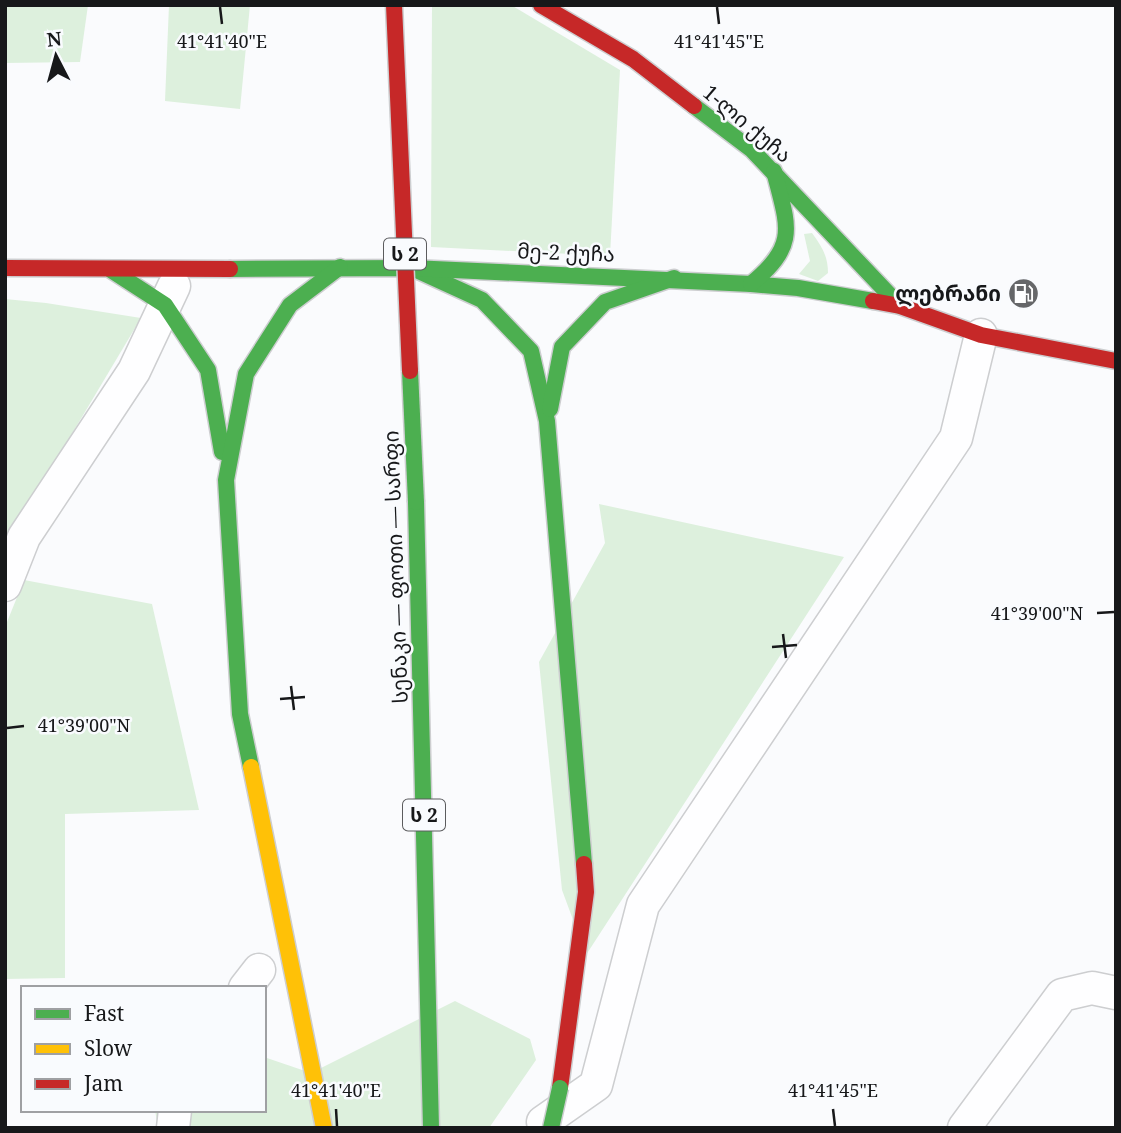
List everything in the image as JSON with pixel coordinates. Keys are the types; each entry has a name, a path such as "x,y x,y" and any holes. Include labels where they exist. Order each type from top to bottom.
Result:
{"main road":[{"name":"სენაკი — ფოთი — სარფი","path":"394,5 416,502 430,1128"},
{"name":"1-ლი ქუჩა","path":"541,5 632,59 752,150 900,306"},
{"path":"751,284 777,261 785,241 782,204 774,171"},
{"path":"226,480 246,374 290,305 340,267"},
{"name":"მე-2 ქუჩა","path":"5,268 412,268 674,278 799,288 900,306 981,335 1116,361"},
{"path":"412,268 482,300 531,351 547,421 586,892 560,1088 551,1128"},
{"path":"111,270 165,305 208,370 226,480 240,714 324,1128"},
{"path":"547,421 562,347 605,302 674,278"}],"street":[{"path":"5,585 24,537 134,371 182,270"},
{"path":"536,1128 596,1084 643,905 956,438 981,335"},
{"path":"964,1128 1062,995 1092,988 1116,993"}],"green space":[{"path":"5,5 88,5 80,62 5,63"},
{"path":"169,5 250,5 240,109 165,101"},
{"path":"432,5 511,5 620,70 610,256 431,247"},
{"path":"812,233 824,252 828,267 828,273 818,281 799,274 810,261 804,234"},
{"path":"5,299 141,318 5,546"},
{"path":"599,504 844,557 586,955 562,890 539,662 605,543"},
{"path":"24,580 152,604 199,810 65,814 65,978 5,979 5,627"},
{"path":"455,1001 530,1039 536,1060 489,1128 158,1128 155,1112 266,1112 266,1058 311,1073"}],"traffic: fast":[{"path":"694,106 752,150 900,306"},
{"path":"751,284 777,257 786,233 786,221 774,171"},
{"path":"251,767 240,714 226,480 246,374 290,305 340,267"},
{"path":"230,269 412,268 751,284 798,288 873,301"},
{"path":"412,268 482,300 531,351 547,421 584,864"},
{"path":"111,270 165,305 208,370 222,452"},
{"path":"550,409 562,347 605,302 674,278"},
{"path":"410,371 416,502"},
{"path":"416,502 431,1128"},
{"path":"551,1128 560,1088"}],"traffic: slow":[{"path":"251,767 324,1128"}],"traffic: jam":[{"path":"394,5 410,371"},
{"path":"541,5 633,59 694,106"},
{"path":"5,268 230,269"},
{"path":"873,301 900,306 981,335 1116,361"},
{"path":"560,1088 586,892 584,864"}],"place":[{"name":"ლებრანი","path":"1024,294"}]}
